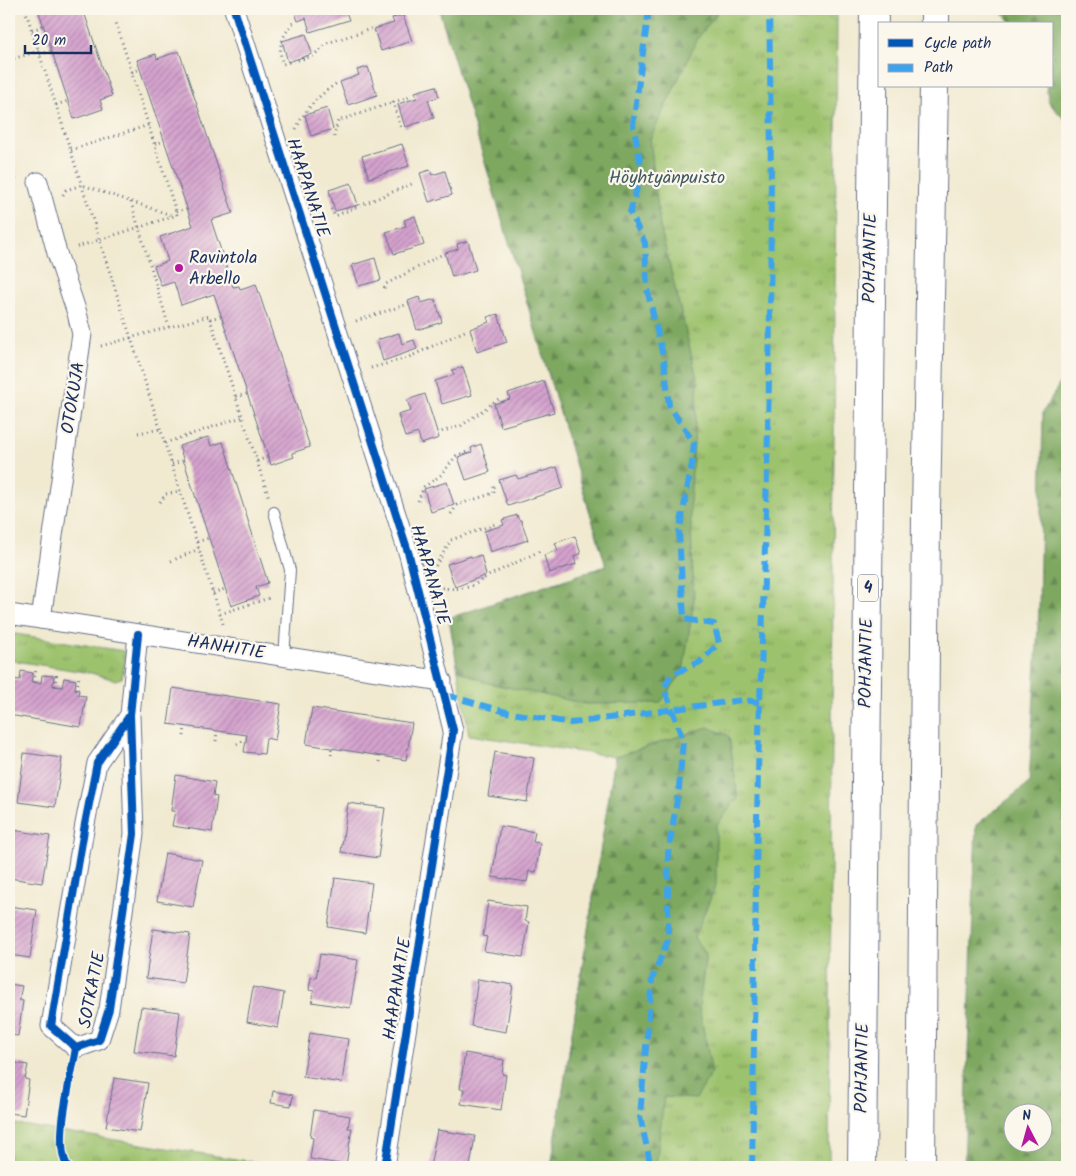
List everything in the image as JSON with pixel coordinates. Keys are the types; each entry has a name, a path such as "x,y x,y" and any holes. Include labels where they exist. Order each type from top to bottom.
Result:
{"highway":[{"name":"POHJANTIE","path":"862,1167 874,9"},
{"path":"935,9 935,22"},
{"path":"921,1167 926,532 934,88"}],"street":[{"name":"HAAPANATIE","path":"234,9 409,555 453,730 451,756 385,1167"},
{"name":"OTOKUJA","path":"38,182 82,334 81,352 41,619"},
{"name":"HANHITIE","path":"9,614 442,682"},
{"name":"SOTKATIE","path":"130,715 97,763 51,1026 76,1048 99,1040 109,1009 134,834 130,715 138,634"}],"lane":[{"path":"274,512 289,562 290,590 284,657"}],"path":[{"path":"26,9 225,629"},
{"path":"57,253 177,215 116,23"},
{"path":"293,23 282,36 280,56 283,64 313,56 327,43 371,30"},
{"path":"32,30 44,26"},
{"path":"9,60 52,51"},
{"path":"132,72 140,69"},
{"path":"296,129 306,109 317,97 337,83"},
{"path":"334,137 338,121 412,96"},
{"path":"56,105 68,101"},
{"path":"393,102 401,128"},
{"path":"71,150 149,125"},
{"path":"155,144 164,141"},
{"path":"12,169 20,191"},
{"path":"331,209 335,216 414,183"},
{"path":"131,202 137,228 170,327"},
{"path":"176,212 187,209"},
{"path":"384,288 386,284 441,256"},
{"path":"336,328 405,305"},
{"path":"81,352 210,316 274,512"},
{"path":"210,319 221,316"},
{"path":"351,374 406,358 467,330"},
{"path":"236,398 247,394"},
{"path":"437,433 461,426 500,398"},
{"path":"165,443 242,417"},
{"path":"138,433 161,429"},
{"path":"418,501 424,487 441,475 456,456 469,451"},
{"path":"256,460 268,457"},
{"path":"172,464 184,461"},
{"path":"451,514 457,506 494,493 494,483"},
{"path":"160,502 166,494 181,491"},
{"path":"429,576 451,540 498,523"},
{"path":"197,542 209,538"},
{"path":"171,561 199,549"},
{"path":"434,586 451,590 479,583 482,578 540,551"},
{"path":"214,593 225,589"},
{"path":"220,614 290,590"},
{"path":"13,679 15,666"},
{"path":"34,682 36,669"},
{"path":"55,686 57,672"},
{"path":"76,689 79,676"},
{"path":"184,736 185,726"},
{"path":"216,741 217,731"},
{"path":"237,744 246,739"},
{"path":"331,755 332,748"},
{"path":"380,756 380,762"}],"green space":[{"name":"Höyhtyänpuisto","path":"439,9 837,9 829,1167 551,1167 615,757 469,735 449,618 606,566"},
{"path":"439,9 720,9 698,38 650,139 660,226 698,382 690,503 694,600 683,672 660,703 586,704 488,683 458,670 449,618 606,566"},
{"path":"999,9 1067,9 1067,122 1049,103 1046,88 1054,88 1054,22 1010,22"},
{"path":"1067,371 1067,1167 964,1167 976,825 1029,783 1039,608 1043,412"},
{"path":"9,633 124,651 126,656 122,678 115,680 91,673 9,660"},
{"path":"708,727 729,736 738,798 716,826 716,885 694,938 706,954 699,1007 712,1072 696,1099 664,1097 656,1167 551,1167 615,757"},
{"path":"9,1123 286,1167 9,1167"}],"building":[{"path":"38,9 83,9 112,96 100,100 103,109 74,119"},
{"path":"294,9 345,9 349,20 310,32 306,18 298,21"},
{"path":"403,15 412,41 381,51 374,29 394,23 392,18"},
{"path":"306,34 312,54 288,62 282,41"},
{"path":"179,51 233,213 211,220 233,287 239,286 240,289 256,284 310,447 292,453 294,457 271,465 214,294 181,305 174,282 161,286 154,266 168,261 160,237 193,226 137,60 156,54 157,59"},
{"path":"368,67 377,95 348,105 340,82 359,75 357,70"},
{"path":"436,86 439,97 428,100 434,118 405,127 398,104 417,98 415,92"},
{"path":"327,108 333,129 311,136 305,115"},
{"path":"402,144 409,166 369,178 362,156"},
{"path":"430,170 432,175 445,171 452,195 429,202 420,173"},
{"path":"351,183 358,205 335,211 329,190"},
{"path":"415,216 424,245 394,254 386,232 406,226 404,220"},
{"path":"468,241 476,270 452,277 445,253 458,249 457,244"},
{"path":"375,258 381,280 359,286 352,265"},
{"path":"419,297 421,303 435,299 442,322 417,330 408,301"},
{"path":"498,314 507,342 477,352 470,329 489,322 487,317"},
{"path":"399,333 402,344 414,340 417,349 383,361 377,340"},
{"path":"463,367 472,395 442,404 435,381 454,375 452,370"},
{"path":"544,381 554,412 501,427 494,404 510,399 508,393"},
{"path":"425,394 439,438 421,444 418,433 405,437 398,415 411,411 407,400"},
{"path":"208,437 211,446 223,442 268,583 256,587 259,596 231,606 179,446"},
{"path":"481,444 490,472 466,480 458,457 472,452 471,448"},
{"path":"557,467 563,488 508,506 499,480 516,475 518,479"},
{"path":"447,482 454,505 431,512 424,489"},
{"path":"517,515 519,520 521,520 528,540 490,552 484,531 504,525 502,520"},
{"path":"575,536 581,554 574,556 576,564 549,573 544,555 558,550 555,543"},
{"path":"481,555 486,575 455,587 447,564 471,556 472,558"},
{"path":"9,670 12,670 11,679 20,680 21,671 33,673 31,682 41,683 42,675 54,676 53,686 62,687 64,678 76,680 75,689 79,690 78,695 86,696 81,727 9,715"},
{"path":"173,688 281,704 275,740 266,738 264,754 244,752 247,735 168,724"},
{"path":"312,708 412,723 406,760 306,744"},
{"path":"495,752 534,758 527,802 488,796"},
{"path":"24,753 62,758 55,807 18,802"},
{"path":"176,775 215,782 213,796 217,797 212,832 172,826 175,811 171,811"},
{"path":"348,803 385,808 378,858 341,852"},
{"path":"500,826 535,832 533,842 540,843 536,872 529,871 527,882 492,877"},
{"path":"13,830 50,836 42,883 9,878 9,844 11,845"},
{"path":"165,853 202,860 193,907 157,901"},
{"path":"335,878 372,883 365,933 328,927"},
{"path":"488,901 527,907 525,921 529,922 523,957 484,951 487,937 483,936"},
{"path":"9,906 37,910 30,958 9,955"},
{"path":"153,929 190,934 183,983 146,978"},
{"path":"320,954 358,960 350,1008 312,1002 314,991 309,990 311,977 316,978"},
{"path":"478,979 513,985 506,1032 471,1026"},
{"path":"9,984 22,986 19,1000 23,1001 18,1036 9,1035"},
{"path":"253,987 284,993 278,1028 247,1022"},
{"path":"141,1007 180,1012 174,1056 134,1051"},
{"path":"310,1033 348,1039 342,1083 303,1077"},
{"path":"465,1053 504,1060 502,1074 506,1075 501,1110 461,1104 464,1089 460,1089"},
{"path":"9,1062 28,1065 25,1079 29,1080 24,1115 9,1113"},
{"path":"114,1078 148,1083 140,1132 106,1127"},
{"path":"273,1091 293,1095 291,1106 271,1103"},
{"path":"314,1110 350,1116 348,1128 352,1128 346,1165 310,1159 313,1138 310,1137"},
{"path":"437,1130 475,1136 470,1167 430,1167"}],"marked path":[{"path":"649,9 633,124 642,171 630,212 645,243 647,289 664,360 669,406 694,443 679,533 684,619 714,624 719,643 700,662 671,675 664,688 683,740 679,788 668,854 668,940 652,979 640,1116 651,1167"},
{"path":"752,1167 757,818 769,355 771,182 769,9"},
{"path":"446,695 506,712 571,723 742,700 760,702"}],"cycle path":[{"path":"234,9 409,555 453,730 385,1167"},
{"path":"130,715 134,834 109,1009 99,1040 76,1048 51,1026 97,763 130,715 138,634"},
{"path":"68,1167 62,1143 62,1127 76,1048"}],"place":[{"name":"Ravintola Arbello","path":"179,268"}]}
